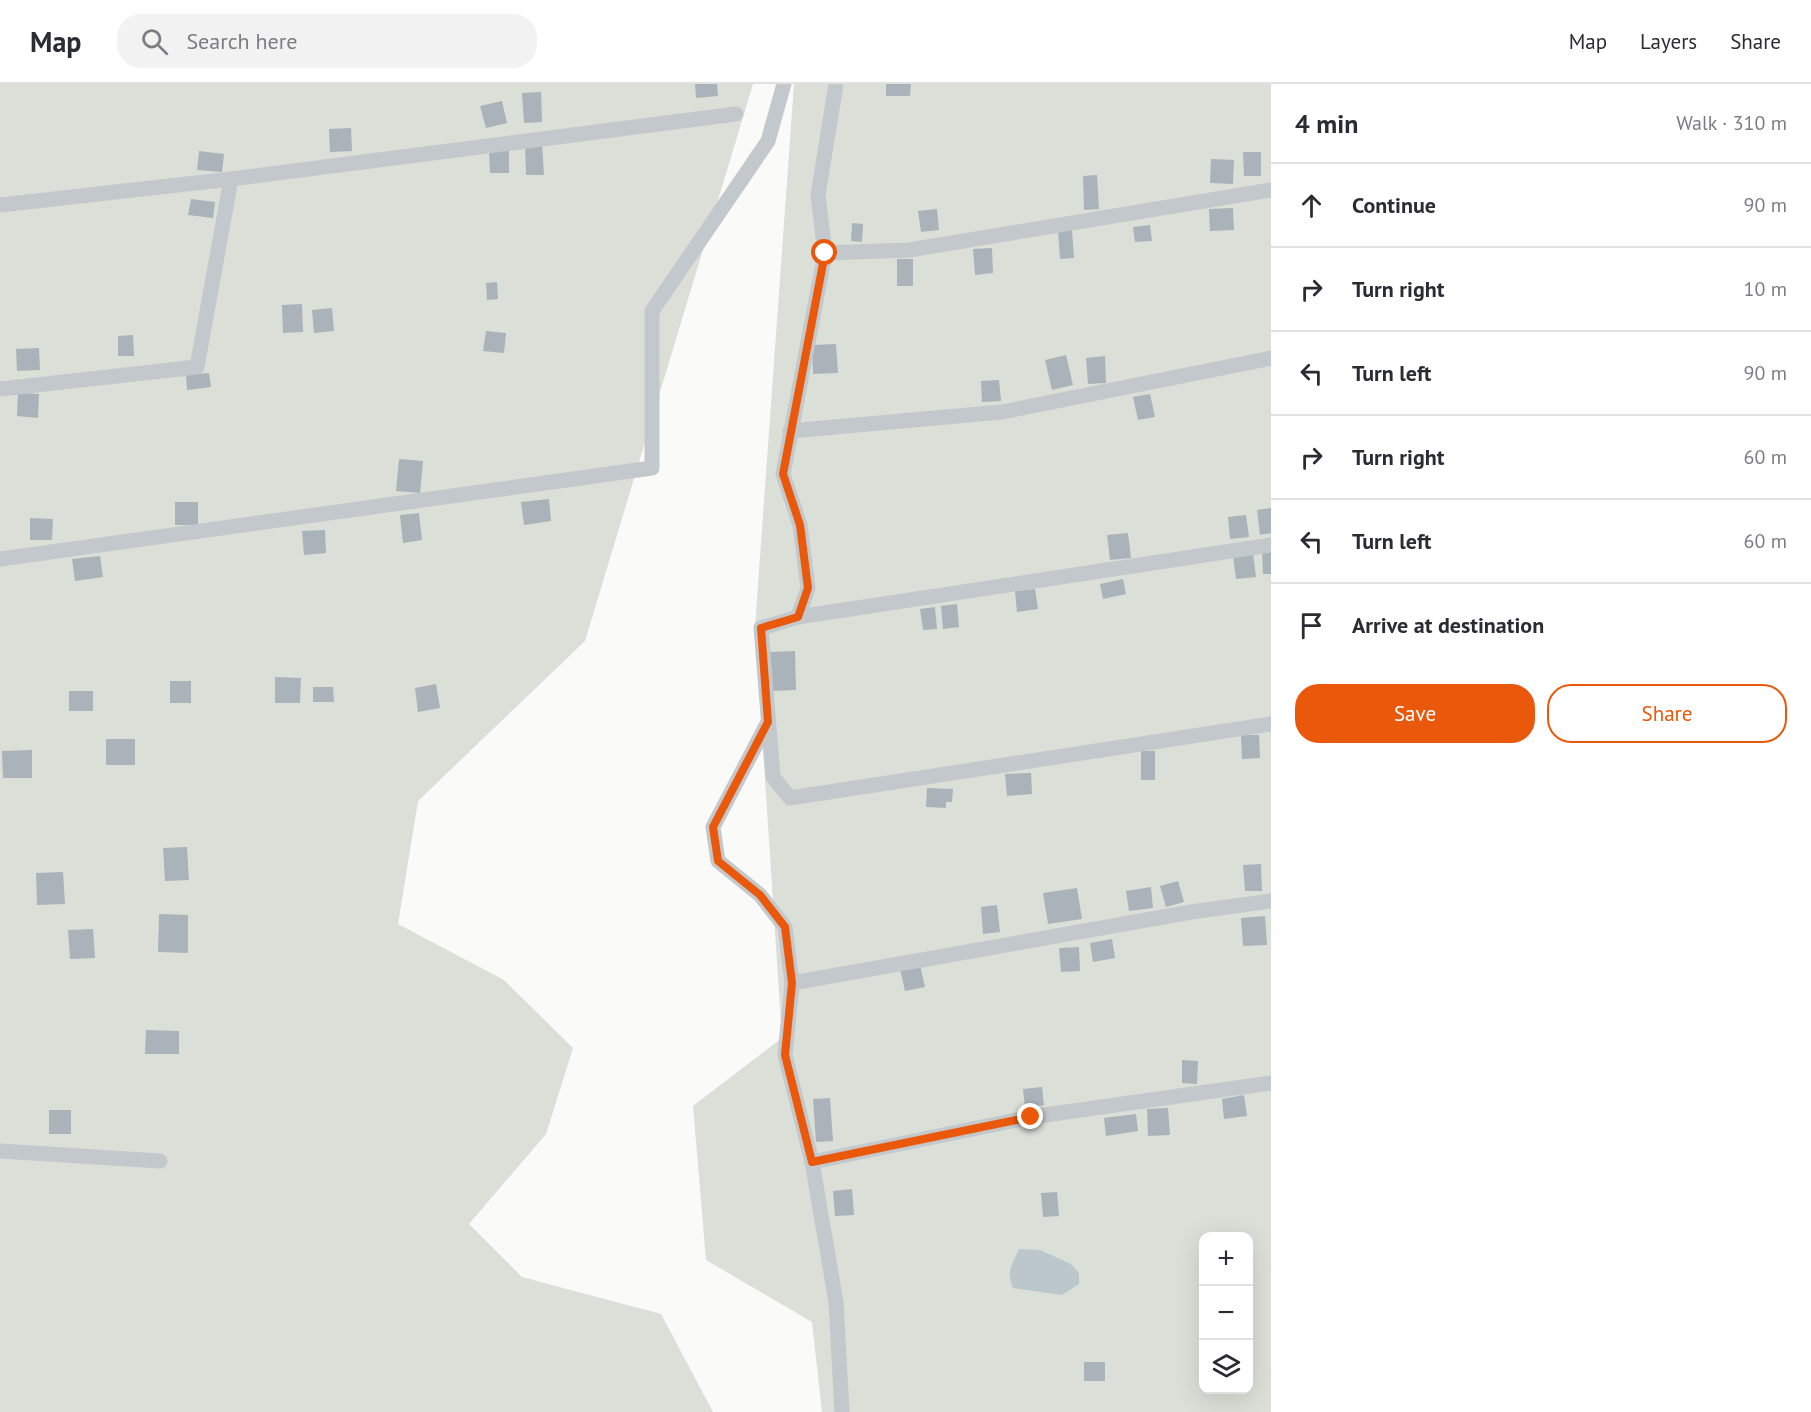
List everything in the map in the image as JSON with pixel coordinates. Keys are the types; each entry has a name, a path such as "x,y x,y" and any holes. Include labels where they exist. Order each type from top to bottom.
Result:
{"lane":[{"path":"0,559 652,468 652,311 768,141 784,84"},
{"path":"798,617 808,588 800,525 783,474 825,253 818,195 836,84"},
{"path":"0,205 231,179 736,114"},
{"path":"0,389 197,367 231,179"},
{"path":"825,253 909,250 1271,190"},
{"path":"790,431 1002,412 1271,358"},
{"path":"1271,545 798,617 761,628 772,777 790,798 1271,724"},
{"path":"768,722 713,827 718,861 760,895 785,927 792,983 785,1055 812,1162 836,1302 842,1412"},
{"path":"792,983 1191,912 1271,900"},
{"path":"812,1162 1031,1117 1271,1083"},
{"path":"0,1151 160,1161"}],"shaded area":[{"path":"0,84 753,84 585,641 418,801 398,924 504,980 573,1048 546,1134 469,1224 522,1277 661,1314 713,1412 0,1412"},
{"path":"794,84 1271,84 1271,1412 822,1412 812,1322 706,1260 693,1106 782,1038 755,627"},
{"path":"1019,1249 1040,1250 1071,1264 1079,1273 1079,1284 1062,1295 1013,1288 1010,1272"}],"building":[{"path":"695,84 717,84 718,96 696,98"},
{"path":"886,84 911,84 910,96 886,96"},
{"path":"541,92 542,122 524,123 522,93"},
{"path":"502,101 507,123 486,128 480,106"},
{"path":"351,128 352,151 330,152 329,129"},
{"path":"525,143 542,143 544,175 526,175"},
{"path":"199,151 224,154 222,172 197,170"},
{"path":"489,151 509,151 509,173 490,173"},
{"path":"1243,152 1261,152 1261,176 1244,176"},
{"path":"1211,159 1234,160 1233,184 1210,183"},
{"path":"1097,175 1099,209 1084,210 1083,176"},
{"path":"191,199 215,202 213,218 188,215"},
{"path":"1233,208 1234,230 1210,231 1209,209"},
{"path":"937,209 939,230 921,232 918,211"},
{"path":"852,223 863,224 862,242 851,241"},
{"path":"1150,225 1152,241 1135,242 1133,227"},
{"path":"1058,230 1072,230 1074,258 1060,259"},
{"path":"992,248 993,273 975,275 973,249"},
{"path":"897,259 913,259 913,286 897,286"},
{"path":"497,282 498,299 487,300 486,283"},
{"path":"302,304 303,332 283,333 282,305"},
{"path":"332,308 334,331 314,333 312,310"},
{"path":"486,331 506,333 504,353 483,351"},
{"path":"133,335 134,356 118,356 118,336"},
{"path":"836,344 838,373 813,374 812,345"},
{"path":"39,348 40,370 17,371 16,349"},
{"path":"1066,355 1073,385 1052,390 1045,360"},
{"path":"1105,356 1106,383 1088,384 1086,358"},
{"path":"209,373 211,387 187,390 186,375"},
{"path":"999,380 1001,401 982,402 981,381"},
{"path":"18,393 39,394 38,418 17,416"},
{"path":"1150,394 1155,417 1138,420 1133,397"},
{"path":"399,459 423,461 420,493 396,491"},
{"path":"549,499 551,521 524,525 521,502"},
{"path":"175,502 198,502 198,525 175,525"},
{"path":"1271,508 1271,533 1260,535 1257,510"},
{"path":"419,513 422,540 403,543 400,515"},
{"path":"1246,515 1249,537 1230,539 1228,517"},
{"path":"30,518 53,519 52,540 30,540"},
{"path":"325,530 326,553 304,555 302,531"},
{"path":"1128,533 1131,558 1110,560 1107,535"},
{"path":"1262,550 1271,550 1271,574 1263,574"},
{"path":"1253,553 1256,577 1236,579 1233,556"},
{"path":"100,556 103,577 75,581 72,559"},
{"path":"1123,579 1126,594 1103,599 1100,584"},
{"path":"1035,589 1038,609 1017,612 1015,591"},
{"path":"957,604 959,627 943,629 941,606"},
{"path":"935,607 937,629 923,630 920,609"},
{"path":"795,651 796,690 771,691 770,652"},
{"path":"275,677 301,678 300,703 275,703"},
{"path":"170,681 191,681 191,703 170,703"},
{"path":"436,684 440,708 418,712 415,688"},
{"path":"313,687 333,687 334,702 313,702"},
{"path":"69,691 93,691 93,711 69,711"},
{"path":"1241,735 1259,735 1260,758 1242,759"},
{"path":"106,739 135,739 135,765 106,765"},
{"path":"32,750 32,778 3,778 2,751"},
{"path":"1141,751 1155,751 1155,780 1141,780"},
{"path":"1031,773 1032,794 1007,796 1005,774"},
{"path":"927,788 953,789 952,802 946,802 946,808 926,807"},
{"path":"187,847 189,880 165,881 163,848"},
{"path":"1261,864 1262,891 1245,891 1243,865"},
{"path":"63,872 65,904 37,905 36,873"},
{"path":"1178,881 1184,902 1166,907 1160,886"},
{"path":"1151,887 1153,908 1129,911 1126,891"},
{"path":"1077,888 1082,919 1048,924 1043,893"},
{"path":"997,905 1000,932 983,934 981,907"},
{"path":"159,914 188,915 188,953 158,952"},
{"path":"1265,916 1267,945 1243,946 1241,918"},
{"path":"93,929 95,958 70,959 68,930"},
{"path":"1112,939 1115,958 1093,962 1090,943"},
{"path":"1079,947 1080,971 1061,972 1059,948"},
{"path":"920,965 925,987 905,991 900,969"},
{"path":"146,1030 179,1031 179,1054 145,1054"},
{"path":"1182,1060 1198,1061 1197,1084 1182,1083"},
{"path":"1042,1087 1044,1105 1025,1107 1023,1089"},
{"path":"1244,1095 1247,1116 1224,1119 1222,1099"},
{"path":"830,1098 833,1141 816,1142 813,1099"},
{"path":"1168,1108 1170,1135 1148,1136 1147,1109"},
{"path":"49,1110 71,1110 71,1134 49,1134"},
{"path":"1136,1114 1138,1131 1106,1136 1104,1118"},
{"path":"852,1189 854,1215 835,1216 833,1191"},
{"path":"1057,1192 1059,1216 1043,1217 1041,1193"},
{"path":"1084,1362 1105,1362 1105,1381 1084,1381"}],"route":[{"path":"825,253 783,474 800,525 808,588 798,617 761,628 768,722 713,827 718,861 760,895 785,927 792,983 785,1055 812,1162 1031,1117"}]}
